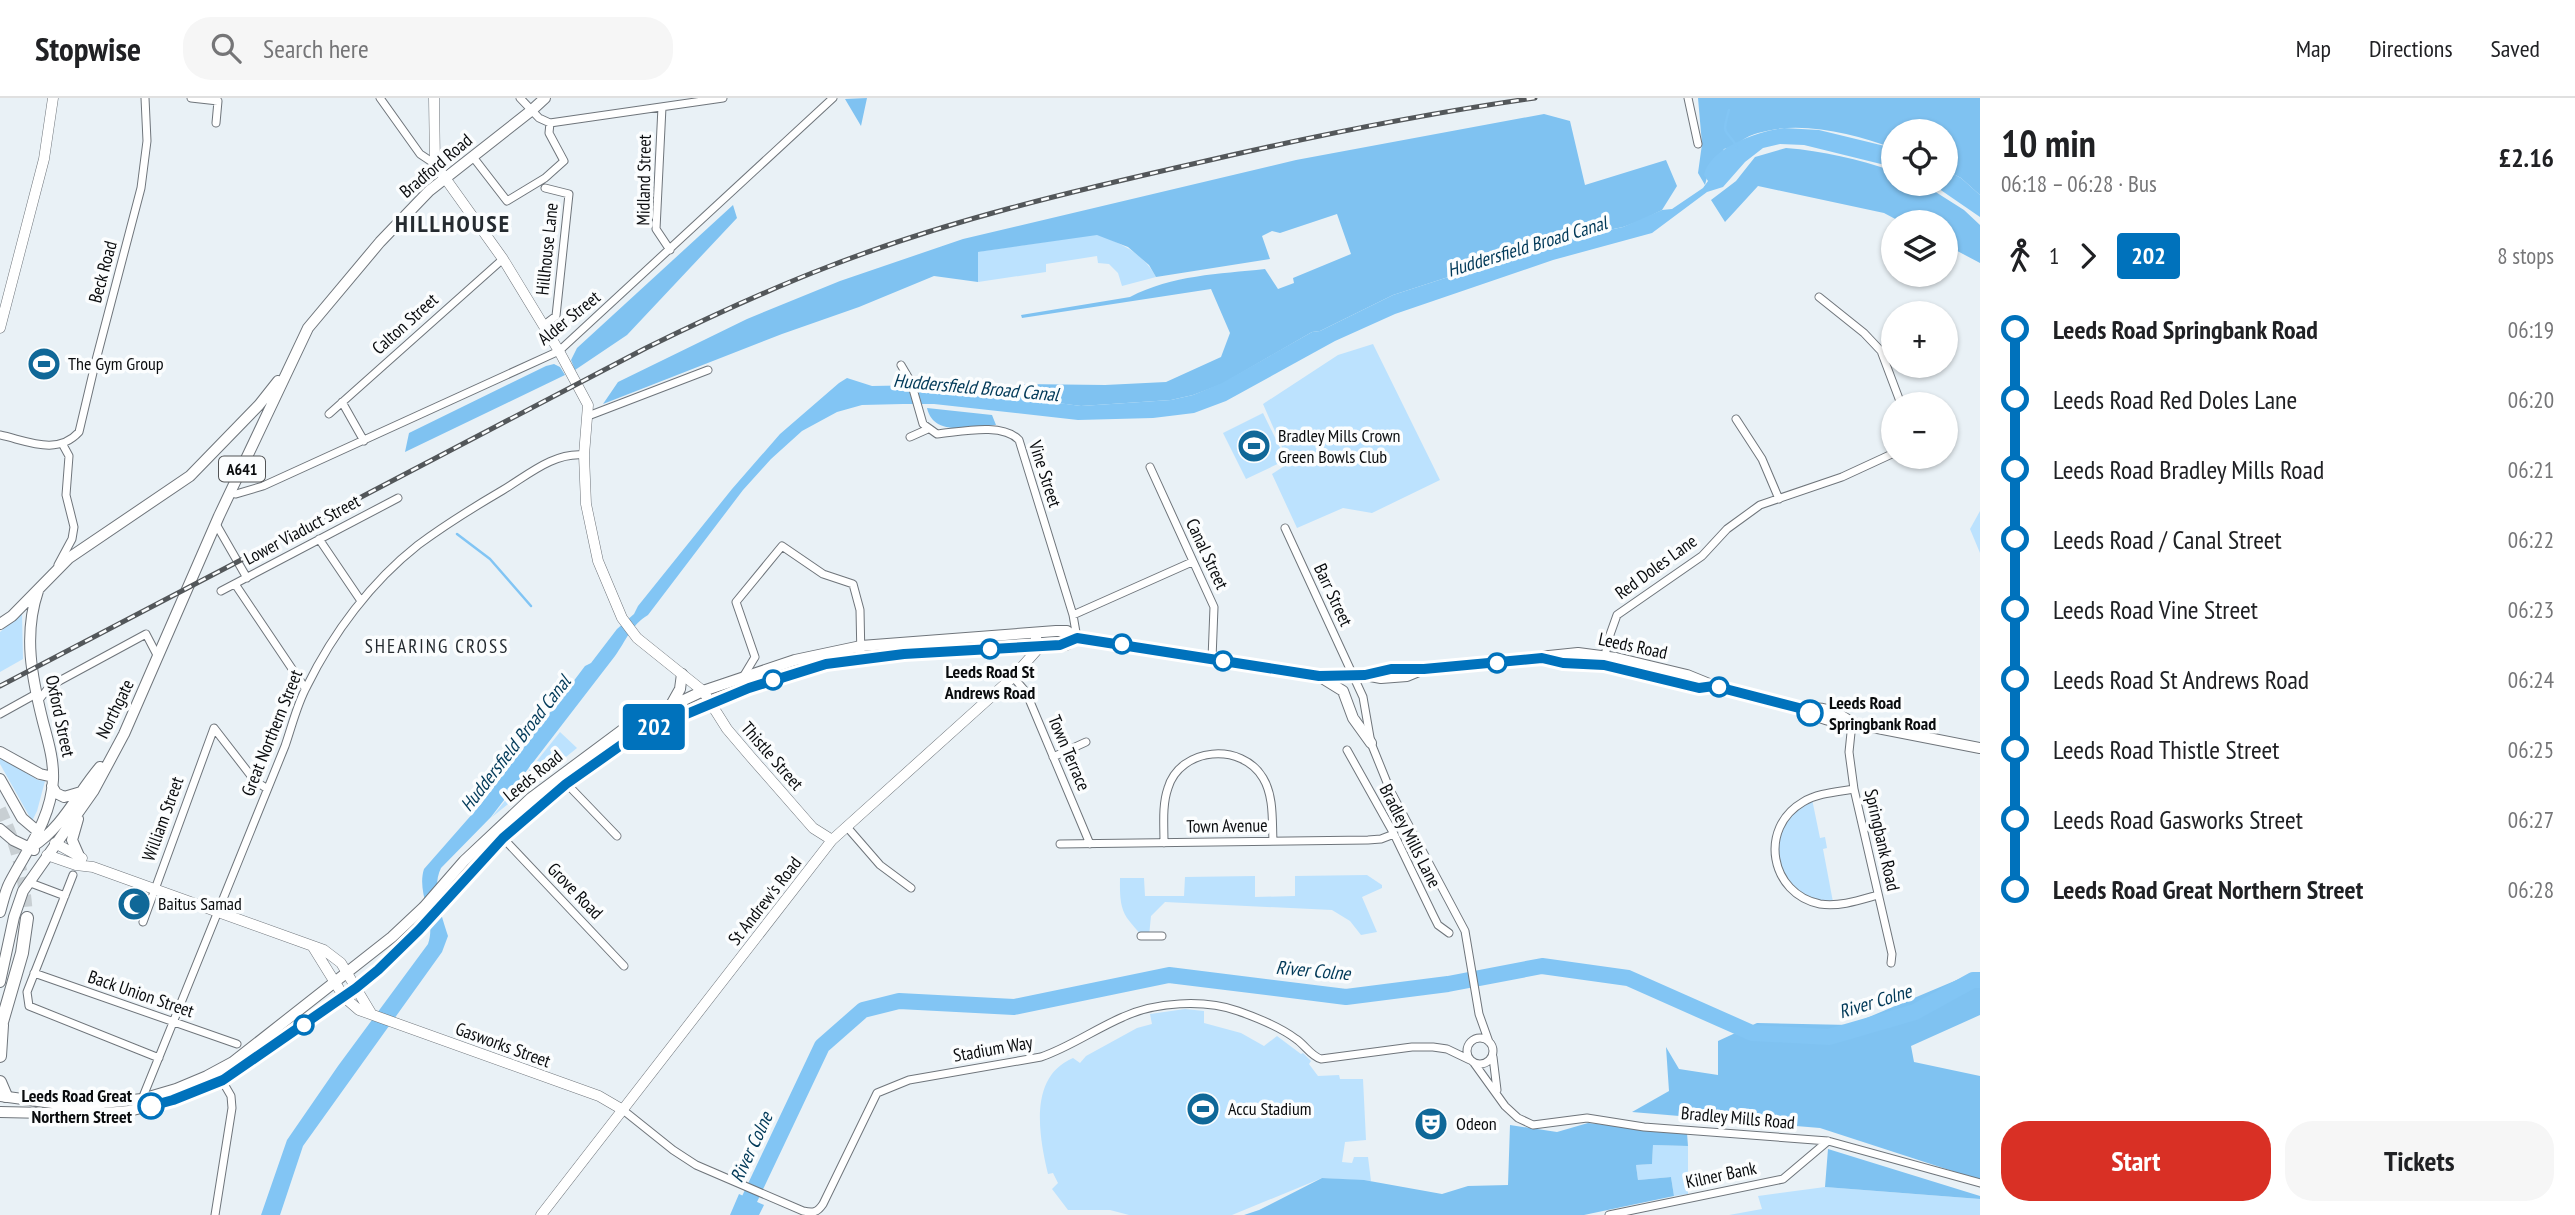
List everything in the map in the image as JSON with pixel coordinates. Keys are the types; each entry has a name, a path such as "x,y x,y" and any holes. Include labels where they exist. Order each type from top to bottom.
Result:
{"highway":[{"path":"0,1056 1,1027 22,953 27,918"},
{"path":"0,1082 3,1096"}],"main road":[{"name":"Bradford Road","path":"197,568 308,328 412,207 545,98"},
{"name":"Bradford Road","path":"39,588 54,571 88,545 190,476 259,405 286,371"},
{"name":"Northgate","path":"0,982 14,917 28,882 47,855 46,837 82,806 115,750 197,568"},
{"name":"A641","path":"0,624 12,616 39,588"},
{"name":"Oxford Street","path":"39,588 29,632 37,697 52,762 53,781 46,837"},
{"name":"Leeds Road","path":"0,1112 94,1114 130,1111 173,1100 219,1075 344,997 378,970 503,838 563,780 625,728 703,691 772,668 861,646 1067,631 1077,638 1319,676 1365,675 1391,669 1424,669 1571,653 1687,676 1714,686 1803,709 1823,708 1838,712 1852,723 1980,748"},
{"name":"Leeds Road","path":"3,1096 60,1104 93,1104 142,1099 219,1075 411,919 502,824 563,780 634,736 712,703 826,664 861,659 1066,645 1077,638"},
{"path":"671,705 680,689 682,674"},
{"path":"1319,676 1343,691 1353,718 1371,743"},
{"name":"A641","path":"29,848 46,837 61,822 115,750"},
{"path":"0,751 53,781 56,793 65,797 81,792"},
{"path":"0,779 22,818 46,837"},
{"path":"79,856 72,836 82,806"},
{"path":"0,829 13,840 47,855"},
{"path":"0,912 9,884 29,848"}],"street":[{"path":"0,328 44,159 53,98"},
{"name":"Beck Road","path":"63,445 79,432 141,188 147,141 145,98"},
{"path":"191,98 218,101 216,123"},
{"path":"380,98 420,153 435,164 447,178 503,258 588,405 584,455 586,504 598,561 622,618 638,638 703,691 712,703"},
{"path":"435,98 435,164"},
{"path":"520,98 539,118 550,123 662,107 679,101 723,98"},
{"name":"Alder Street","path":"231,492 236,494 263,486 559,351 833,98"},
{"path":"1688,98 1698,144"},
{"name":"Midland Street","path":"662,107 656,229 670,250"},
{"path":"473,157 507,201 545,178 564,161 549,133 550,123"},
{"name":"Hillhouse Lane","path":"544,325 556,316 569,194 545,188"},
{"name":"Calton Street","path":"329,414 503,258"},
{"path":"1819,297 1864,333 1881,351 1897,392"},
{"path":"901,365 911,383 922,424 928,429 910,437"},
{"path":"588,416 708,370"},
{"path":"342,402 364,441"},
{"path":"1736,419 1762,459 1779,499"},
{"name":"Vine Street","path":"928,429 937,434 1001,429 1012,433 1019,440 1073,615 1077,638"},
{"path":"0,435 54,447 63,445 69,456 66,495 74,527 72,539 54,571"},
{"name":"Great Northern Street","path":"142,1099 306,688 335,636 361,601 417,546 556,458 572,453 584,455"},
{"name":"Red Doles Lane","path":"1605,661 1607,643 1617,615 1702,556 1727,529 1752,510 1843,477 1881,459"},
{"name":"Canal Street","path":"1150,467 1214,607 1212,659"},
{"name":"Lower Viaduct Street","path":"221,591 398,498"},
{"path":"216,524 247,578"},
{"name":"Barr Street","path":"1285,527 1352,676"},
{"path":"319,539 361,601"},
{"path":"772,668 755,657 736,602 782,546 823,574 853,584 858,594 860,610 861,659"},
{"path":"1073,615 1192,562"},
{"path":"235,584 306,688"},
{"path":"1035,633 1037,646"},
{"path":"0,714 37,697 50,686 146,634 158,657"},
{"name":"St Andrew's Road","path":"541,1215 832,841 1013,677 1037,646"},
{"path":"742,678 755,657"},
{"path":"1352,676 1363,698 1371,743 1390,790 1465,931 1479,1014 1493,1053 1494,1080 1499,1097"},
{"name":"Town Terrace","path":"1013,677 1026,692 1090,844"},
{"name":"Thistle Street","path":"712,703 727,729 813,828 832,841"},
{"name":"Springbank Road","path":"1852,723 1849,752 1854,789 1892,954 1891,962"},
{"name":"William Street","path":"143,922 214,728 255,781 267,788"},
{"path":"1053,757 1086,742"},
{"name":"Bradley Mills Lane","path":"1347,750 1394,835 1438,925 1449,933"},
{"path":"1164,843 1168,787 1179,769 1194,758 1212,754 1231,754 1251,763 1264,778 1271,797 1273,842"},
{"path":"563,780 617,836"},
{"path":"1854,789 1813,797 1794,808 1777,834 1775,858 1789,886 1812,902 1836,904 1878,895"},
{"path":"847,827 880,865 911,888"},
{"path":"813,828 821,847 818,859"},
{"name":"Town Avenue","path":"1059,844 1368,840 1394,835"},
{"path":"46,837 93,867"},
{"name":"Grove Road","path":"503,838 624,966"},
{"path":"47,855 76,865 93,867 324,950 335,957 347,972 371,1013"},
{"path":"73,875 26,992 29,1006 159,1058"},
{"path":"28,882 65,896"},
{"path":"1141,936 1162,936"},
{"path":"313,947 344,997"},
{"name":"Back Union Street","path":"34,973 237,1044"},
{"name":"Gasworks Street","path":"344,997 359,1010 599,1096 623,1110"},
{"name":"Stadium Way","path":"623,1110 696,1165 813,1213 819,1210 877,1093 909,1080 1059,1051 1104,1026 1142,1010 1180,1005 1208,1005 1237,1010 1291,1035 1321,1059 1412,1047 1447,1049 1472,1061"},
{"path":"1479,1014 1467,1054 1472,1061 1486,1062 1493,1053"},
{"path":"1470,1041 1479,1037 1489,1042"},
{"name":"Stadium Way","path":"1447,1049 1470,1041"},
{"name":"Bradley Mills Road","path":"1472,1061 1518,1118 1534,1125 1587,1118 1644,1127 1828,1141 1980,1184"},
{"path":"215,1215 232,1108 231,1096 219,1075"},
{"name":"Kilner Bank","path":"1609,1215 1783,1179 1828,1141"}],"shaded area":[{"path":"867,98 861,126 845,99"},
{"path":"1698,98 1980,98 1980,195 1958,176 1958,119 1881,119 1881,144 1809,128 1775,129 1758,133 1724,149 1705,185 1698,173 1702,144"},
{"path":"1544,114 1570,121 1585,185 1666,160 1677,186 1662,210 1623,227 1570,238 1562,236 1519,254 1393,295 1320,331 1312,332 1222,384 1193,395 1171,400 1081,406 1011,397 1021,384 1105,385 1166,382 1221,357 1230,333 1211,289 1022,318 1021,315 1130,297 1162,284 1230,272 1265,269 1278,289 1294,283 1293,278 1351,254 1337,214 1280,233 1272,231 1262,236 1270,259 1156,277 1149,265 1128,247 1097,235 978,252 978,282 934,276 603,404 618,382 747,319 840,281 963,239 1296,160"},
{"path":"1784,128 1819,130 1881,145 1881,164 1804,145 1780,144 1763,148 1745,162 1723,187 1707,192 1652,233 1553,260 1395,314 1335,341 1226,401 1194,413 1153,418 1078,420 934,404 862,405 837,412 802,431 771,459 743,490 648,615 633,628 615,656 491,817 441,868 437,893 448,936 442,952 303,1146 280,1215 261,1215 287,1140 428,944 430,925 423,888 424,869 481,804 585,666 591,663 617,629 634,614 732,489 780,434 839,383 847,378 872,386 925,385 1081,406 1171,400 1193,395 1222,383 1312,332 1320,331 1393,295 1519,254 1562,236 1571,238 1623,227 1662,210 1672,209 1703,188 1708,181 1704,175 1708,165 1716,156 1737,142"},
{"path":"1786,148 1840,156 1881,167 1881,196 1942,196 1964,210 1980,225 1980,263 1958,251 1958,210 1881,210 1881,212 1758,186 1725,222 1711,200 1736,181 1755,157"},
{"path":"1958,176 1980,195 1980,217 1949,196 1958,196"},
{"path":"733,205 737,218 627,335 575,370 571,360 577,348"},
{"path":"1097,234 1138,255 1156,277 1122,286 1118,273 1109,264 1098,263 1097,256 1046,264 1046,272 978,282 977,252"},
{"path":"1373,344 1440,480 1372,513 1343,508 1297,528 1272,474 1289,463 1263,404 1338,355"},
{"path":"554,364 560,367 565,375 405,452 409,433"},
{"path":"927,408 992,415 996,425 946,427 931,417"},
{"name":"Bradley Mills Crown Green Bowls Club","path":"1263,413 1286,460 1246,479 1223,433"},
{"path":"1980,511 1980,553 1970,529"},
{"path":"22,613 23,659 0,672 0,632"},
{"path":"560,732 577,748 492,817"},
{"path":"0,757 38,780 45,781 32,821 0,764"},
{"path":"1812,799 1820,838 1825,837 1827,848 1823,849 1833,902 1808,897 1798,890 1782,872 1778,860 1778,835 1783,823"},
{"path":"1367,875 1382,885 1382,888 1362,897 1377,932 1361,935 1350,921 1332,910 1165,902 1151,916 1149,936 1141,936 1124,913 1120,898 1120,878 1144,878 1145,896 1184,896 1185,877 1255,876 1255,897 1295,896 1295,876"},
{"path":"1980,973 1980,1015 1911,1046 1914,1062 1980,1076 1980,1180 1820,1128 1632,1112 1669,1091 1666,1047 1679,1069 1718,1075 1718,1041 1757,1023 1850,1025 1971,974"},
{"name":"Accu Stadium","path":"1185,1009 1204,1011 1204,1023 1241,1033 1264,1046 1277,1036 1303,1053 1311,1061 1309,1064 1318,1076 1339,1075 1340,1079 1363,1079 1366,1140 1345,1142 1342,1162 1352,1163 1354,1157 1368,1157 1371,1181 1322,1178 1232,1215 1129,1215 1110,1210 1068,1210 1052,1189 1058,1183 1053,1173 1048,1174 1042,1143 1040,1109 1049,1079 1059,1067 1073,1058 1080,1063 1086,1056 1137,1028 1152,1024 1150,1014"},
{"path":"1588,1123 1687,1133 1688,1146 1653,1145 1652,1164 1636,1165 1638,1180 1671,1177 1674,1196 1584,1215 1244,1215 1322,1178 1364,1180 1442,1194 1468,1186 1508,1185 1510,1125 1557,1132"},
{"path":"1653,1145 1688,1146 1688,1194 1674,1196 1671,1177 1638,1180 1636,1165 1652,1164"},
{"path":"1828,1149 1980,1196 1980,1199 1825,1187"},
{"path":"1825,1187 1980,1199 1980,1215 1729,1215 1762,1209 1758,1196"},
{"path":"739,1194 764,1205 759,1215 730,1215"}],"waterway":[{"path":"1729,110 1725,129 1737,147"},
{"path":"457,534 490,559 531,606"},
{"name":"River Colne","path":"742,1215 822,1046 863,1010 899,1001 1014,1007 1169,975 1346,997 1448,984 1542,966 1628,978 1752,1033 1829,1037 1915,1012 1973,980 1980,980"}],"tunnel":[{"path":"0,809 19,862 27,918"}],"railway":[{"path":"0,686 646,348 737,305 830,266 920,234 1104,184 1365,127 1535,98"}],"bus line":[{"name":"202","path":"151,1106 218,1083 356,988 419,930 503,838 566,784 634,736 749,688 826,664 904,654 1066,645 1077,638 1319,676 1365,675 1391,669 1424,669 1542,658 1563,663 1604,665 1699,688 1714,686 1810,713"}],"place":[{"name":"The Gym Group","path":"44,364"},
{"name":"Bradley Mills Crown Green Bowls Club","path":"1254,446"},
{"name":"Leeds Road St Andrews Road","path":"990,649"},
{"name":"Leeds Road Springbank Road","path":"1810,713"},
{"name":"Baitus Samad","path":"134,904"},
{"name":"Leeds Road Great Northern Street","path":"151,1106"},
{"name":"Accu Stadium","path":"1203,1109"},
{"name":"Odeon","path":"1431,1124"}],"district":[{"name":"HILLHOUSE","path":"453,224"},
{"name":"SHEARING CROSS","path":"437,646"}],"water label":[{"name":"Huddersfield Broad Canal","path":"1527,246"},
{"name":"Huddersfield Broad Canal","path":"976,387"},
{"name":"Huddersfield Broad Canal","path":"515,743"}]}
